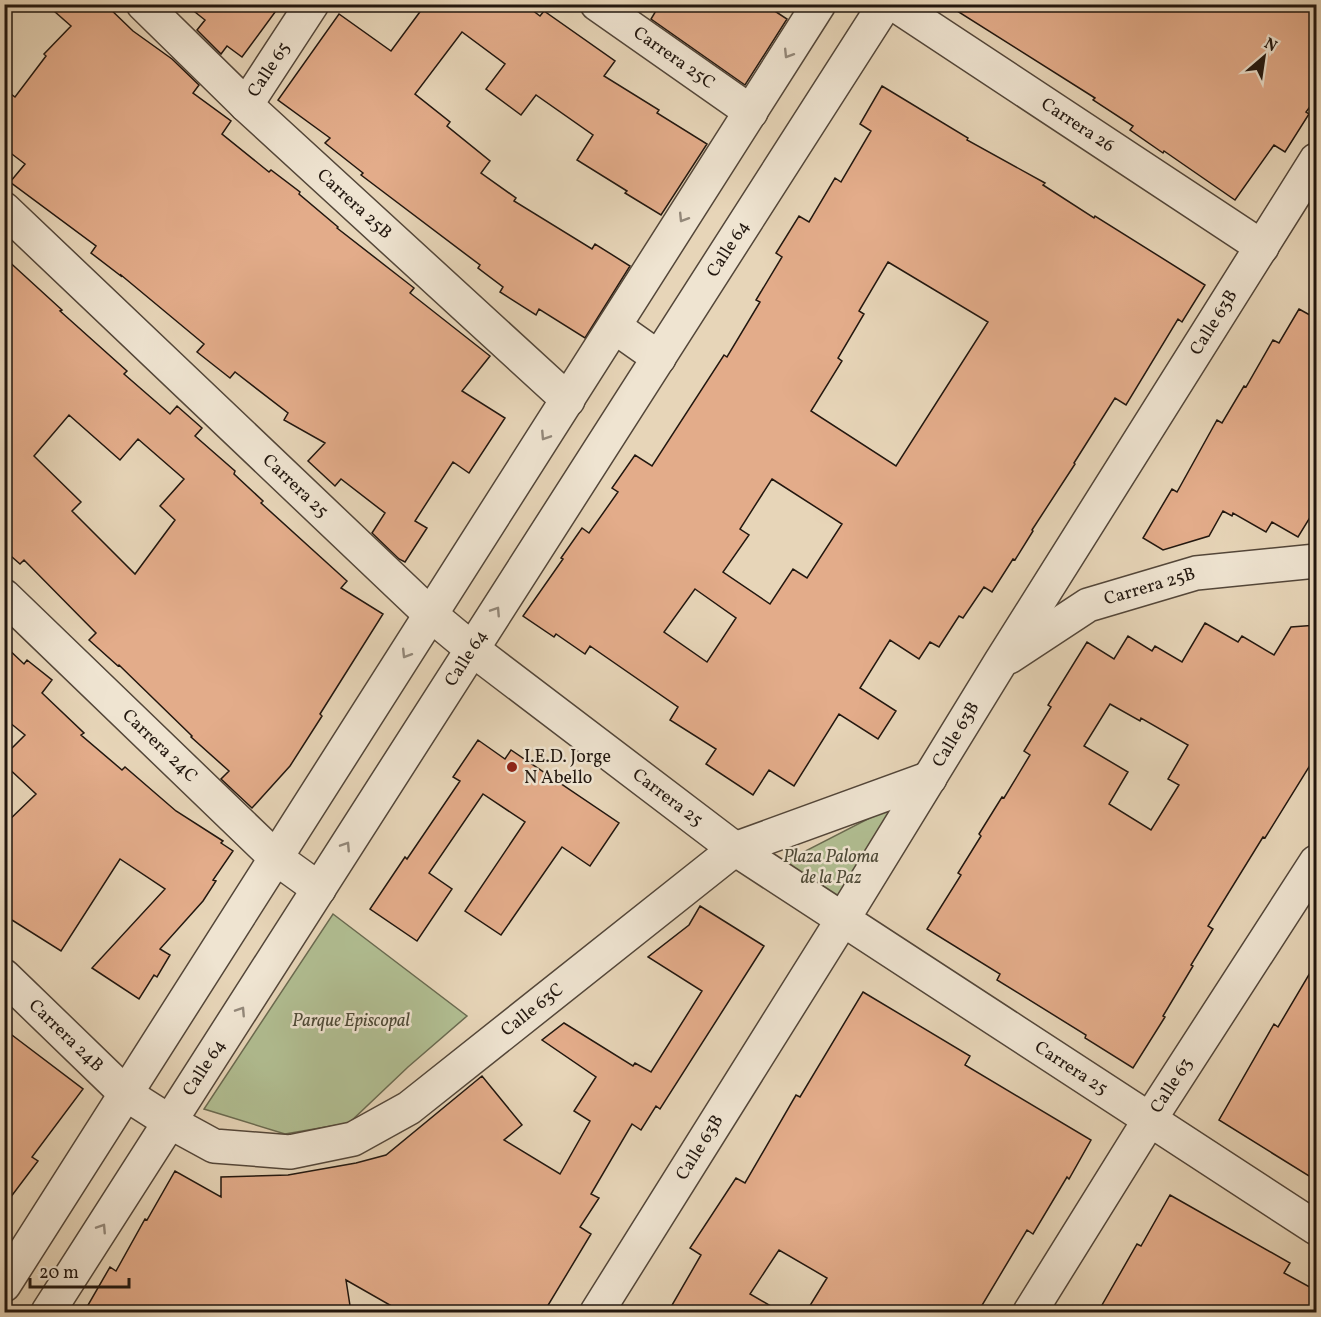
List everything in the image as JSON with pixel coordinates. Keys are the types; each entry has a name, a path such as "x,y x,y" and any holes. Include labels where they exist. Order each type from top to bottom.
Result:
{"street":[{"name":"Carrera 25B","path":"143,4 246,105 568,400"},
{"name":"Calle 65","path":"246,105 312,4"},
{"name":"Carrera 25C","path":"597,4 751,112"},
{"path":"4,1285 819,4"},
{"name":"Calle 64","path":"48,1312 885,4"},
{"name":"Carrera 26","path":"894,4 1262,247"},
{"name":"Calle 63B","path":"597,1312 1000,663 1317,160"},
{"name":"Carrera 25","path":"4,209 431,615 472,649 735,849 1317,1228"},
{"path":"615,327 659,358"},
{"name":"Carrera 25B","path":"1000,663 1088,605 1196,573 1317,561"},
{"name":"Carrera 24C","path":"4,596 276,858 319,889"},
{"name":"Calle 63C","path":"126,1094 214,1146 290,1152 353,1139 409,1108 735,849 930,778"},
{"name":"Calle 63","path":"1030,1312 1150,1119 1317,862"},
{"name":"Carrera 24B","path":"4,976 126,1094"}],"green space":[{"name":"Plaza Paloma de la Paz","path":"895,805 839,906 782,863"},
{"name":"Parque Episcopal","path":"333,914 467,1016 408,1067 349,1123 285,1134 204,1109"}],"building":[{"path":"46,4 105,4 133,31 172,59 199,85 193,93 231,121 222,134 269,172 271,170 300,192 299,194 337,228 414,288 410,293 490,356 462,391 505,418 469,473 453,462 415,521 427,528 405,562 372,533 385,513 341,479 335,486 308,461 325,443 284,420 288,413 235,372 230,378 197,352 204,344 91,253 96,246 10,182 25,164 4,148 4,89 15,97 46,56 44,54 71,26"},
{"path":"185,4 281,4 242,57 227,46 221,54 197,30 205,20"},
{"path":"424,4 524,4 540,16 544,11 615,61 604,76 659,110 657,113 707,144 661,215 577,160 593,135 536,95 521,115 486,89 505,64 462,32 415,94 450,122 447,126 490,161 481,173 516,198 514,201 592,249 595,244 630,266 585,338 539,309 536,315 500,292 503,287 478,268 480,265 361,175 363,173 325,143 330,138 278,100 339,14 391,51"},
{"path":"660,4 764,4 787,19 745,85 651,19"},
{"path":"946,4 1317,4 1317,97 1306,112 1309,114 1285,152 1274,145 1235,200 1130,130 1133,126 1093,100 1095,98"},
{"path":"882,86 968,138 967,140 1045,183 1043,185 1094,218 1095,216 1205,285 1182,322 1178,319 1126,405 1115,398 1015,560 1013,559 992,592 984,587 963,618 959,616 939,647 930,642 919,659 890,640 860,688 896,711 878,739 839,714 794,786 769,770 753,795 706,764 716,749 670,720 678,707 590,646 585,654 556,634 554,637 523,616 582,528 589,533 618,492 612,488 635,455 652,466 724,355 727,357 760,302 756,300 782,257 776,253 799,216 809,222 835,178 841,182 871,131 860,124","holes":["888,262 988,322 896,466 811,411 842,361 838,358 864,314 859,311","772,479 842,524 807,578 793,569 770,604 723,572 749,535 740,529","695,589 736,618 707,662 664,632"]},
{"path":"4,257 127,371 124,374 170,414 177,406 202,428 195,436 235,471 234,474 263,501 261,503 347,581 341,588 383,614 290,766 252,808 221,779 229,771 191,737 119,665 89,640 96,633 24,560 20,564 4,550","holes":["69,415 120,460 138,439 184,479 160,506 175,520 135,574 72,511 81,502 34,456"]},
{"path":"1299,309 1317,319 1317,506 1298,537 1272,522 1266,532 1233,513 1232,516 1223,511 1209,536 1163,550 1143,538 1172,489 1177,492 1217,420 1222,423 1273,340 1279,343"},
{"path":"1205,623 1238,642 1242,636 1274,655 1291,627 1317,625 1317,754 1208,926 1213,929 1163,1016 1165,1017 1133,1068 1085,1038 1086,1035 997,980 1000,974 927,929 961,875 958,873 981,836 979,834 1030,755 1024,751 1051,707 1048,705 1087,642 1114,659 1128,636 1152,651 1155,646 1182,662","holes":["1110,704 1140,721 1141,718 1188,745 1168,779 1179,785 1151,830 1109,804 1128,772 1084,746"]},
{"path":"4,645 24,664 27,660 52,680 42,693 84,733 81,735 122,770 125,767 176,811 223,841 221,843 233,851 213,880 216,881 203,901 160,949 170,955 157,977 154,975 139,999 92,968 165,889 120,859 61,951 4,915 4,825 36,794 4,764 4,756 25,735 4,718"},
{"path":"478,740 505,759 511,750 619,823 590,866 562,847 501,935 465,911 525,822 483,794 429,873 452,889 417,941 370,909 460,781 453,777"},
{"path":"700,906 764,946 660,1109 656,1106 641,1130 632,1124 591,1194 599,1198 580,1227 591,1234 544,1312 402,1312 346,1280 351,1312 84,1312 110,1267 116,1271 175,1171 221,1197 221,1177 288,1175 356,1163 386,1155 482,1076 522,1125 504,1140 560,1174 590,1121 574,1111 596,1077 542,1040 564,1023 633,1066 635,1063 651,1072 702,991 648,957 689,925"},
{"path":"1317,961 1317,1181 1219,1120 1274,1024 1278,1027"},
{"path":"863,992 970,1056 965,1065 1091,1140 1069,1179 1067,1177 1033,1234 1027,1230 978,1312 806,1312 827,1278 779,1250 750,1294 781,1312 668,1312 701,1255 690,1248 736,1178 745,1183 796,1095 800,1097"},
{"path":"4,1029 83,1089 32,1157 38,1161 4,1206"},
{"path":"1170,1195 1290,1263 1284,1273 1317,1291 1317,1312 1098,1312 1137,1244 1141,1246"}],"place":[{"name":"I.E.D. Jorge N Abello","path":"512,767"}]}
